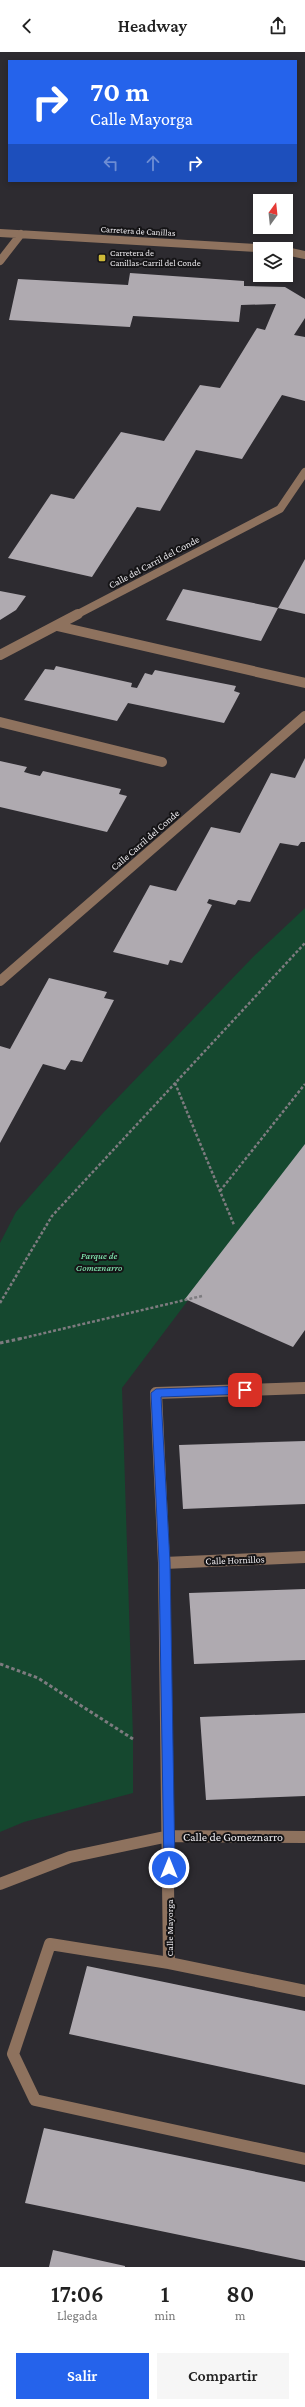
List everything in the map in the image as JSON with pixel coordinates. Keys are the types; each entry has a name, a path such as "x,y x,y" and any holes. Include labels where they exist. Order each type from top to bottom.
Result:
{"street":[{"name":"Carretera de Canillas","path":"0,233 253,248"},
{"path":"0,261 21,234"},
{"path":"293,252 305,255"},
{"name":"Calle del Carril del Conde","path":"0,655 280,509 305,472"},
{"path":"57,626 305,683"},
{"name":"Calle Carril del Conde","path":"0,981 305,716"},
{"path":"0,722 162,762"},
{"name":"Calle Mayorga","path":"169,1963 169,1836 164,1562 156,1393 305,1388"},
{"name":"Calle Hornillos","path":"164,1562 305,1557"},
{"name":"Calle de Gomeznarro","path":"0,1884 70,1857 169,1836 305,1837"},
{"path":"305,1991 169,1963 50,1944 13,2054 35,2100 305,2159"}],"path":[{"path":"0,1303 52,1216 305,943"},
{"path":"175,1083 234,1225"},
{"path":"220,1192 305,1084"},
{"path":"0,1342 202,1296"},
{"path":"0,1664 38,1678 135,1740"}],"green space":[{"name":"Parque de Gomeznarro","path":"305,908 305,1145 122,1388 133,1737 133,1793 24,1822 0,1832 0,1243 16,1212 103,1113 253,957"}],"building":[{"path":"130,273 244,281 244,286 285,287 305,299 305,318 294,335 305,337 305,401 282,395 242,459 196,450 160,511 137,507 92,577 8,558 51,494 74,499 121,432 164,441 200,385 220,388 257,328 265,330 276,304 241,305 239,322 133,316 130,327 9,320 18,279 128,285"},
{"path":"305,559 305,614 278,608"},
{"path":"183,589 278,608 261,641 166,620"},
{"path":"0,591 26,596 16,610 0,620"},
{"path":"56,666 132,683 131,687 137,688 145,673 152,675 155,670 236,686 234,691 240,693 224,723 128,703 117,721 24,700 45,669 54,670"},
{"path":"305,758 305,842 301,842 298,846 280,843 250,902 238,900 235,905 209,899 207,903 212,905 182,963 170,960 168,965 113,952 150,885 176,891 211,827 240,833 271,773 295,778"},
{"path":"0,761 27,767 24,772 31,774 40,776 43,771 121,789 119,794 127,796 107,832 0,807"},
{"path":"49,978 107,992 104,998 114,1000 82,1062 71,1060 65,1070 43,1064 0,1143 0,1046 10,1049"},
{"path":"305,1144 305,1330 293,1347 185,1299"},
{"path":"305,1441 305,1504 183,1509 179,1445"},
{"path":"305,1589 305,1660 194,1664 189,1593"},
{"path":"305,1713 305,1796 206,1800 200,1717"},
{"path":"87,1966 305,2011 305,2085 69,2034"},
{"path":"44,2128 305,2182 305,2261 25,2203"},
{"path":"53,2250 125,2266 125,2267 49,2267"}],"place":[{"name":"Carretera de Canillas-Carril del Conde","path":"102,258"}],"route":[{"path":"169,1868 164,1562 156,1393 245,1390"}]}
